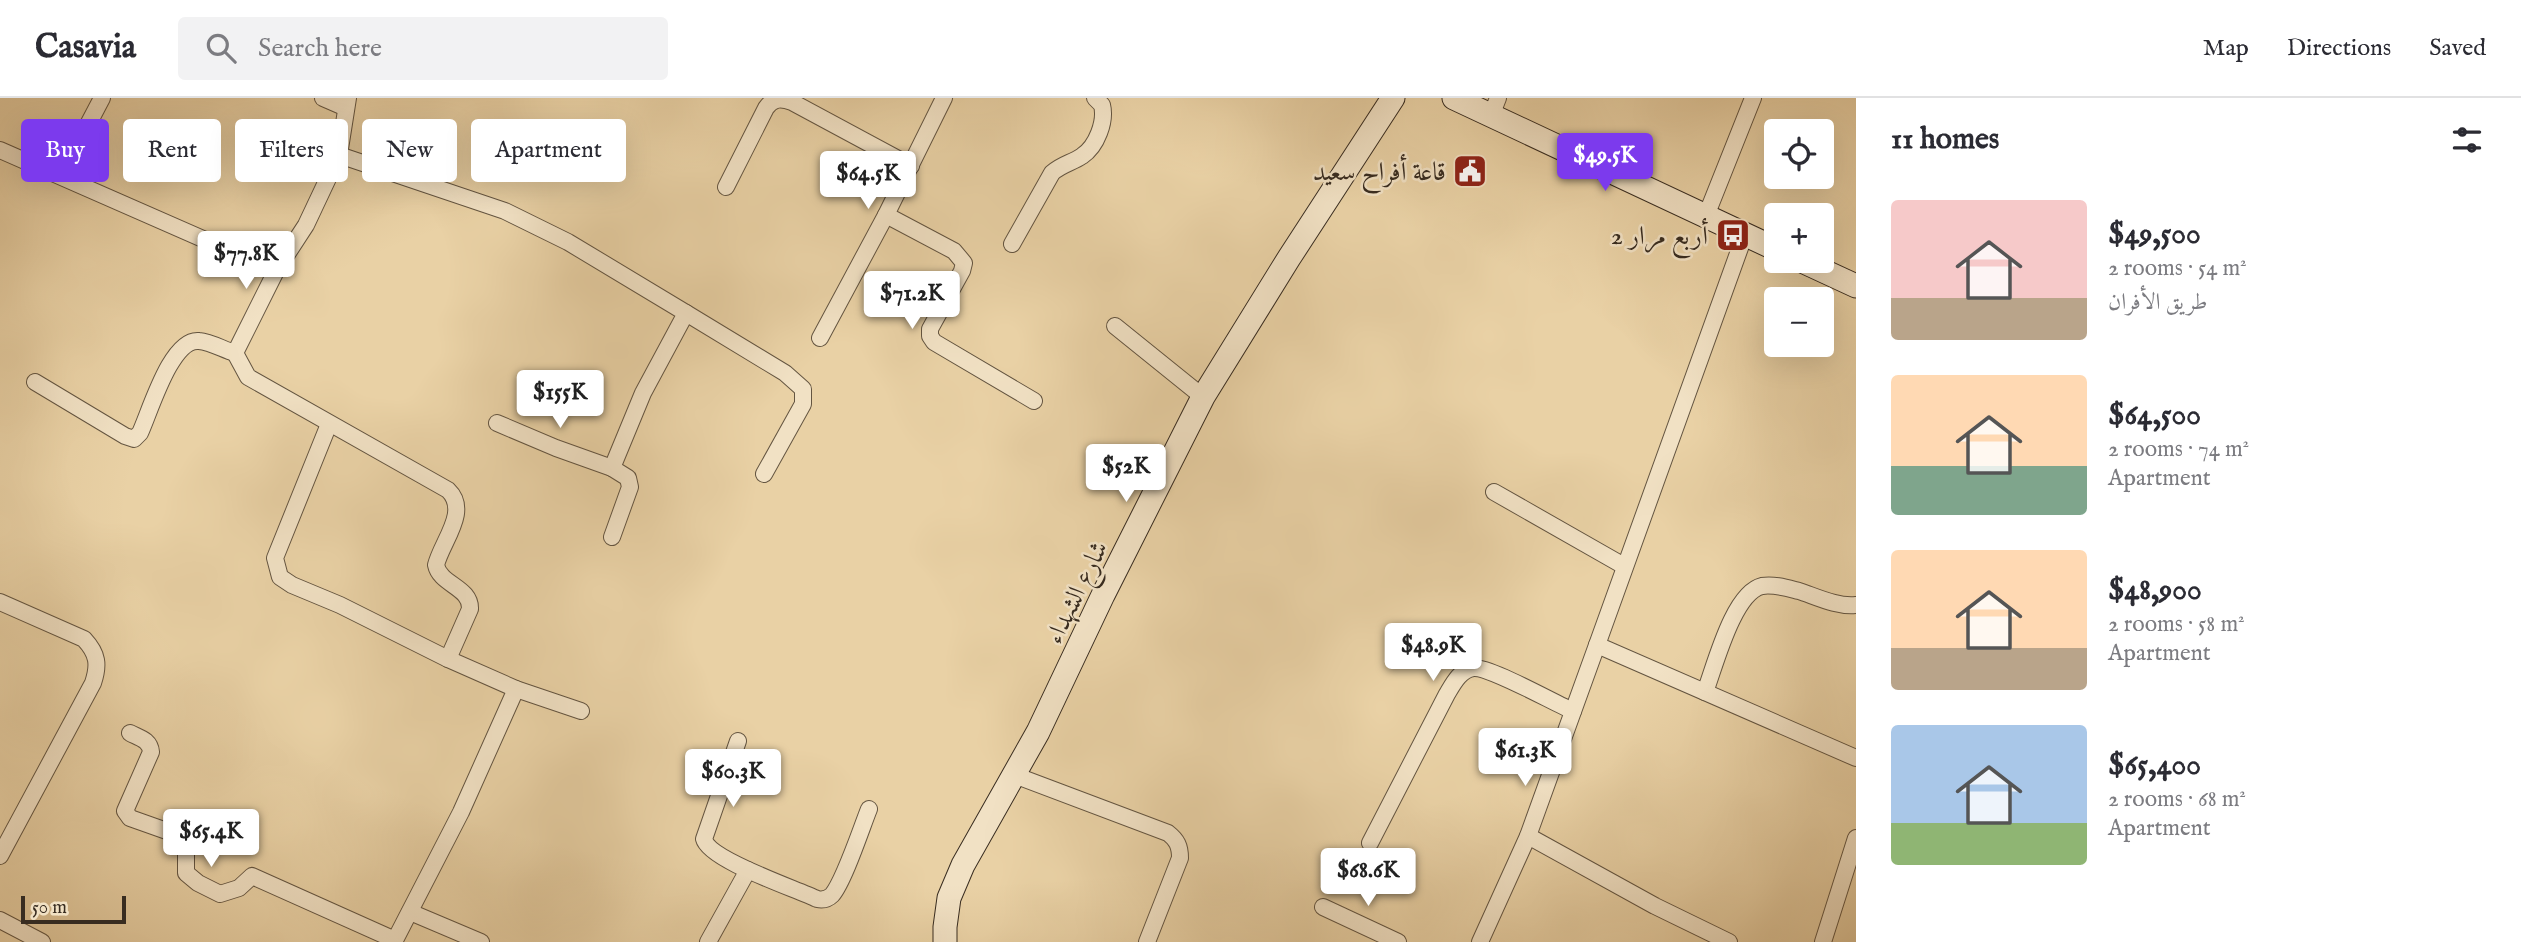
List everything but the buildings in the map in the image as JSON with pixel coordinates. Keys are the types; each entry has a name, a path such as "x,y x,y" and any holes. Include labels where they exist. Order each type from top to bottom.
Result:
{"street":[{"path":"91,119 102,98"},
{"path":"323,98 347,103"},
{"path":"820,338 886,215 944,98"},
{"path":"1012,244 1052,173 1062,164 1076,160 1089,151 1104,123 1102,105 1095,98"},
{"name":"شارع الشهداء","path":"945,942 949,898 963,865 1014,775 1203,397 1393,98"},
{"path":"1454,98 1495,107 1764,243"},
{"path":"1706,216 1753,98"},
{"path":"726,187 766,108 770,102 776,100 792,102 911,166"},
{"path":"0,150 21,159"},
{"path":"348,158 505,211 568,242 785,373 803,389 803,404 764,474"},
{"path":"75,182 276,271"},
{"path":"235,353 276,271 306,225 327,182"},
{"path":"886,215 954,251 964,263 930,329 934,342 1034,401"},
{"path":"1480,942 1528,836 1745,234"},
{"path":"1828,273 1856,286"},
{"path":"612,468 643,393 686,313"},
{"path":"1115,326 1203,397"},
{"path":"35,382 134,439 142,428 177,352 188,342 199,341 235,353 248,377 448,490 457,500 457,515 436,565 441,576 463,593 470,603 470,609 448,659"},
{"path":"497,423 556,449 612,468 628,478 630,487 612,537"},
{"path":"329,424 275,558 281,577 292,585 448,659 516,689 581,711"},
{"path":"1494,492 1624,566"},
{"path":"1705,692 1743,599 1760,587 1775,585 1840,604 1856,605"},
{"path":"0,602 84,639 97,659 97,670 93,684 0,856"},
{"path":"1597,645 1856,758"},
{"path":"1370,843 1447,694 1457,678 1466,671 1472,668 1487,671 1573,711"},
{"path":"130,733 146,740 151,752 125,811 130,818 178,835 186,845 185,867 189,877 220,894 239,888 252,876 395,941 461,811 516,689"},
{"path":"738,741 704,839 709,849 748,870 817,899 828,898 841,876 869,809"},
{"path":"1014,775 1168,833 1177,842 1180,858 1147,942"},
{"path":"1528,836 1655,906 1729,942"},
{"path":"1823,942 1856,838"},
{"path":"708,942 748,870"},
{"path":"1323,907 1398,942"},
{"path":"410,912 481,942"},
{"path":"0,920 42,942"}],"place":[{"name":"قاعة أفراح سعيد","path":"1470,171"},
{"name":"أربع مرار 2","path":"1733,235"}]}
